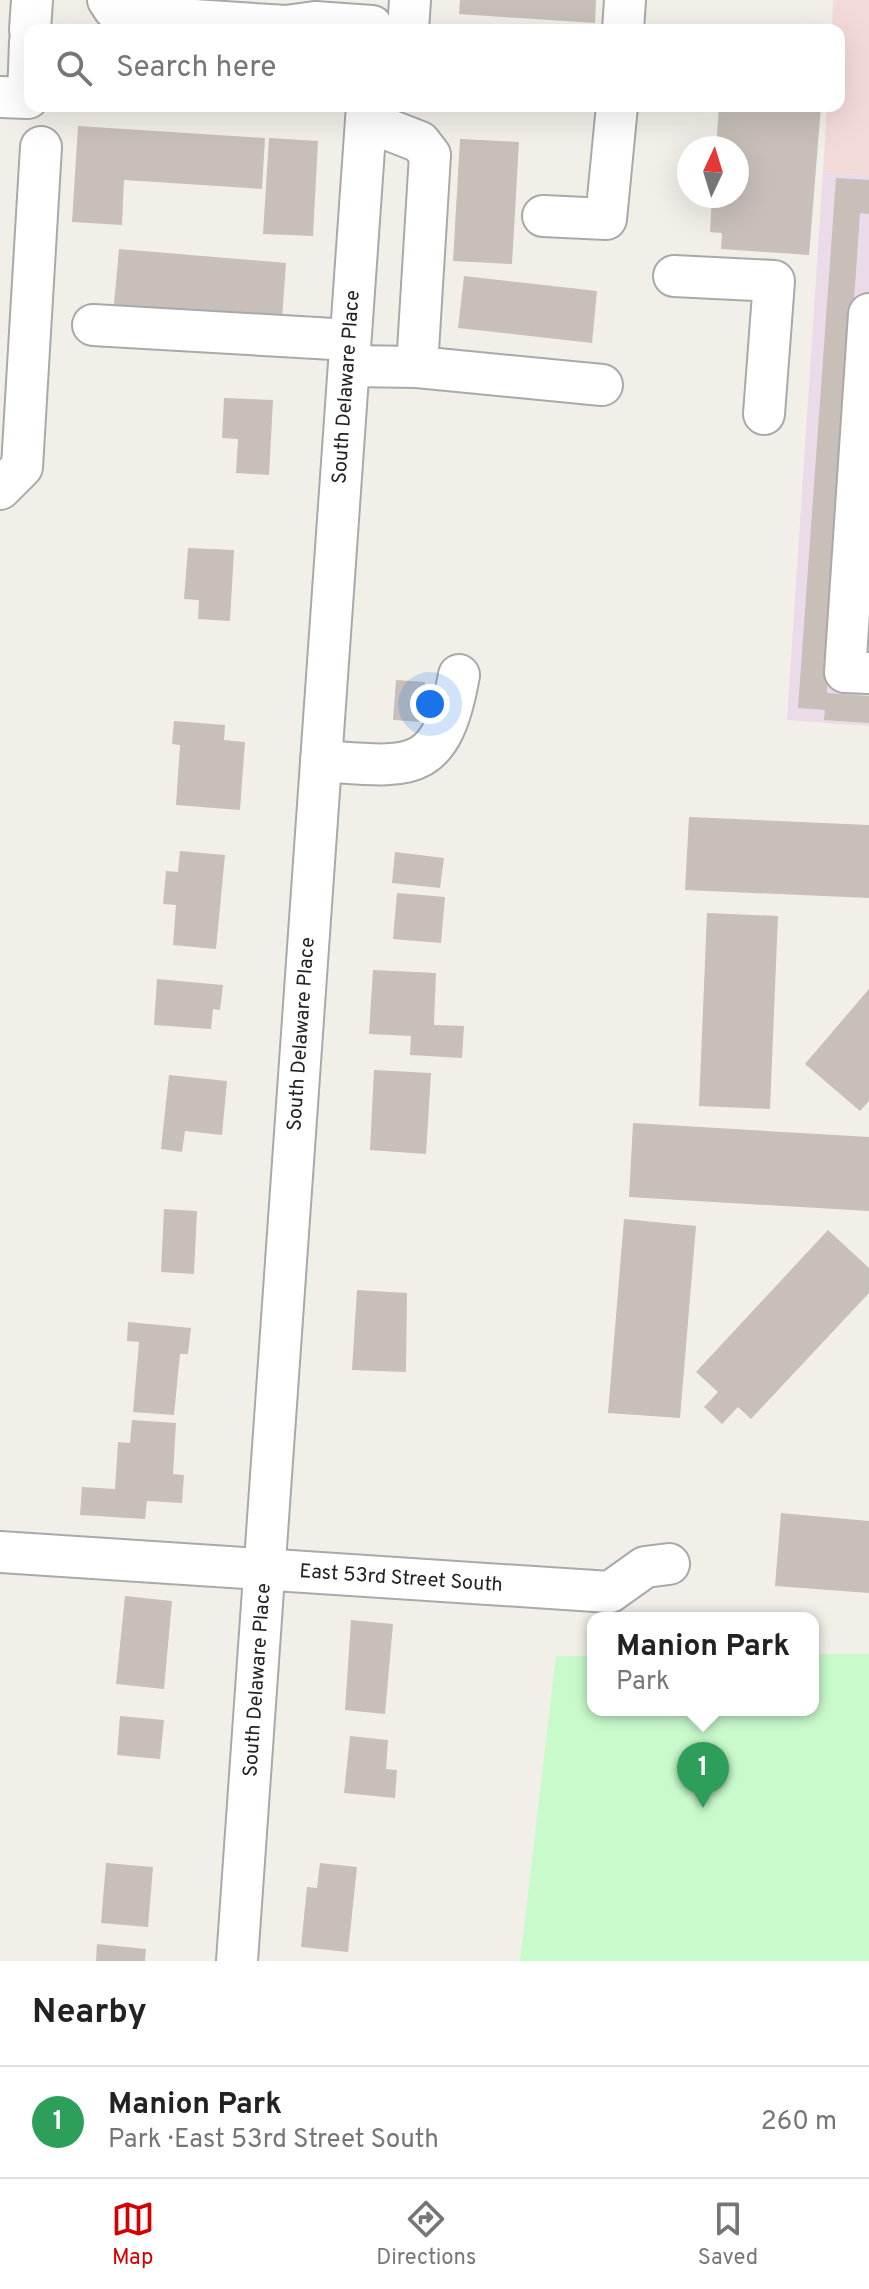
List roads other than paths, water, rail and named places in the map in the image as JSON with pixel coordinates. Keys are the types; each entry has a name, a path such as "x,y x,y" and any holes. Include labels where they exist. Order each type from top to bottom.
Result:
{"street":[{"path":"30,24 32,0"},
{"path":"108,0 114,9 132,16 255,24"},
{"path":"303,12 381,21 410,0"},
{"path":"623,24 625,0"},
{"path":"0,97 24,98"},
{"path":"543,216 606,219 616,112"},
{"path":"367,113 420,142 430,155 417,367"},
{"name":"South Delaware Place","path":"237,1961 367,113"},
{"path":"0,489 22,467 16,284 41,147"},
{"path":"674,276 774,281 764,414"},
{"path":"869,314 866,419 845,672 869,673"},
{"path":"93,325 350,353 417,367 602,385"},
{"path":"321,761 401,766 415,762 430,749 452,718 459,675"},
{"name":"East 53rd Street South","path":"0,1552 610,1592 645,1567 669,1564"}],"place":[{"name":"Manion Park","path":"703,1808"}]}
